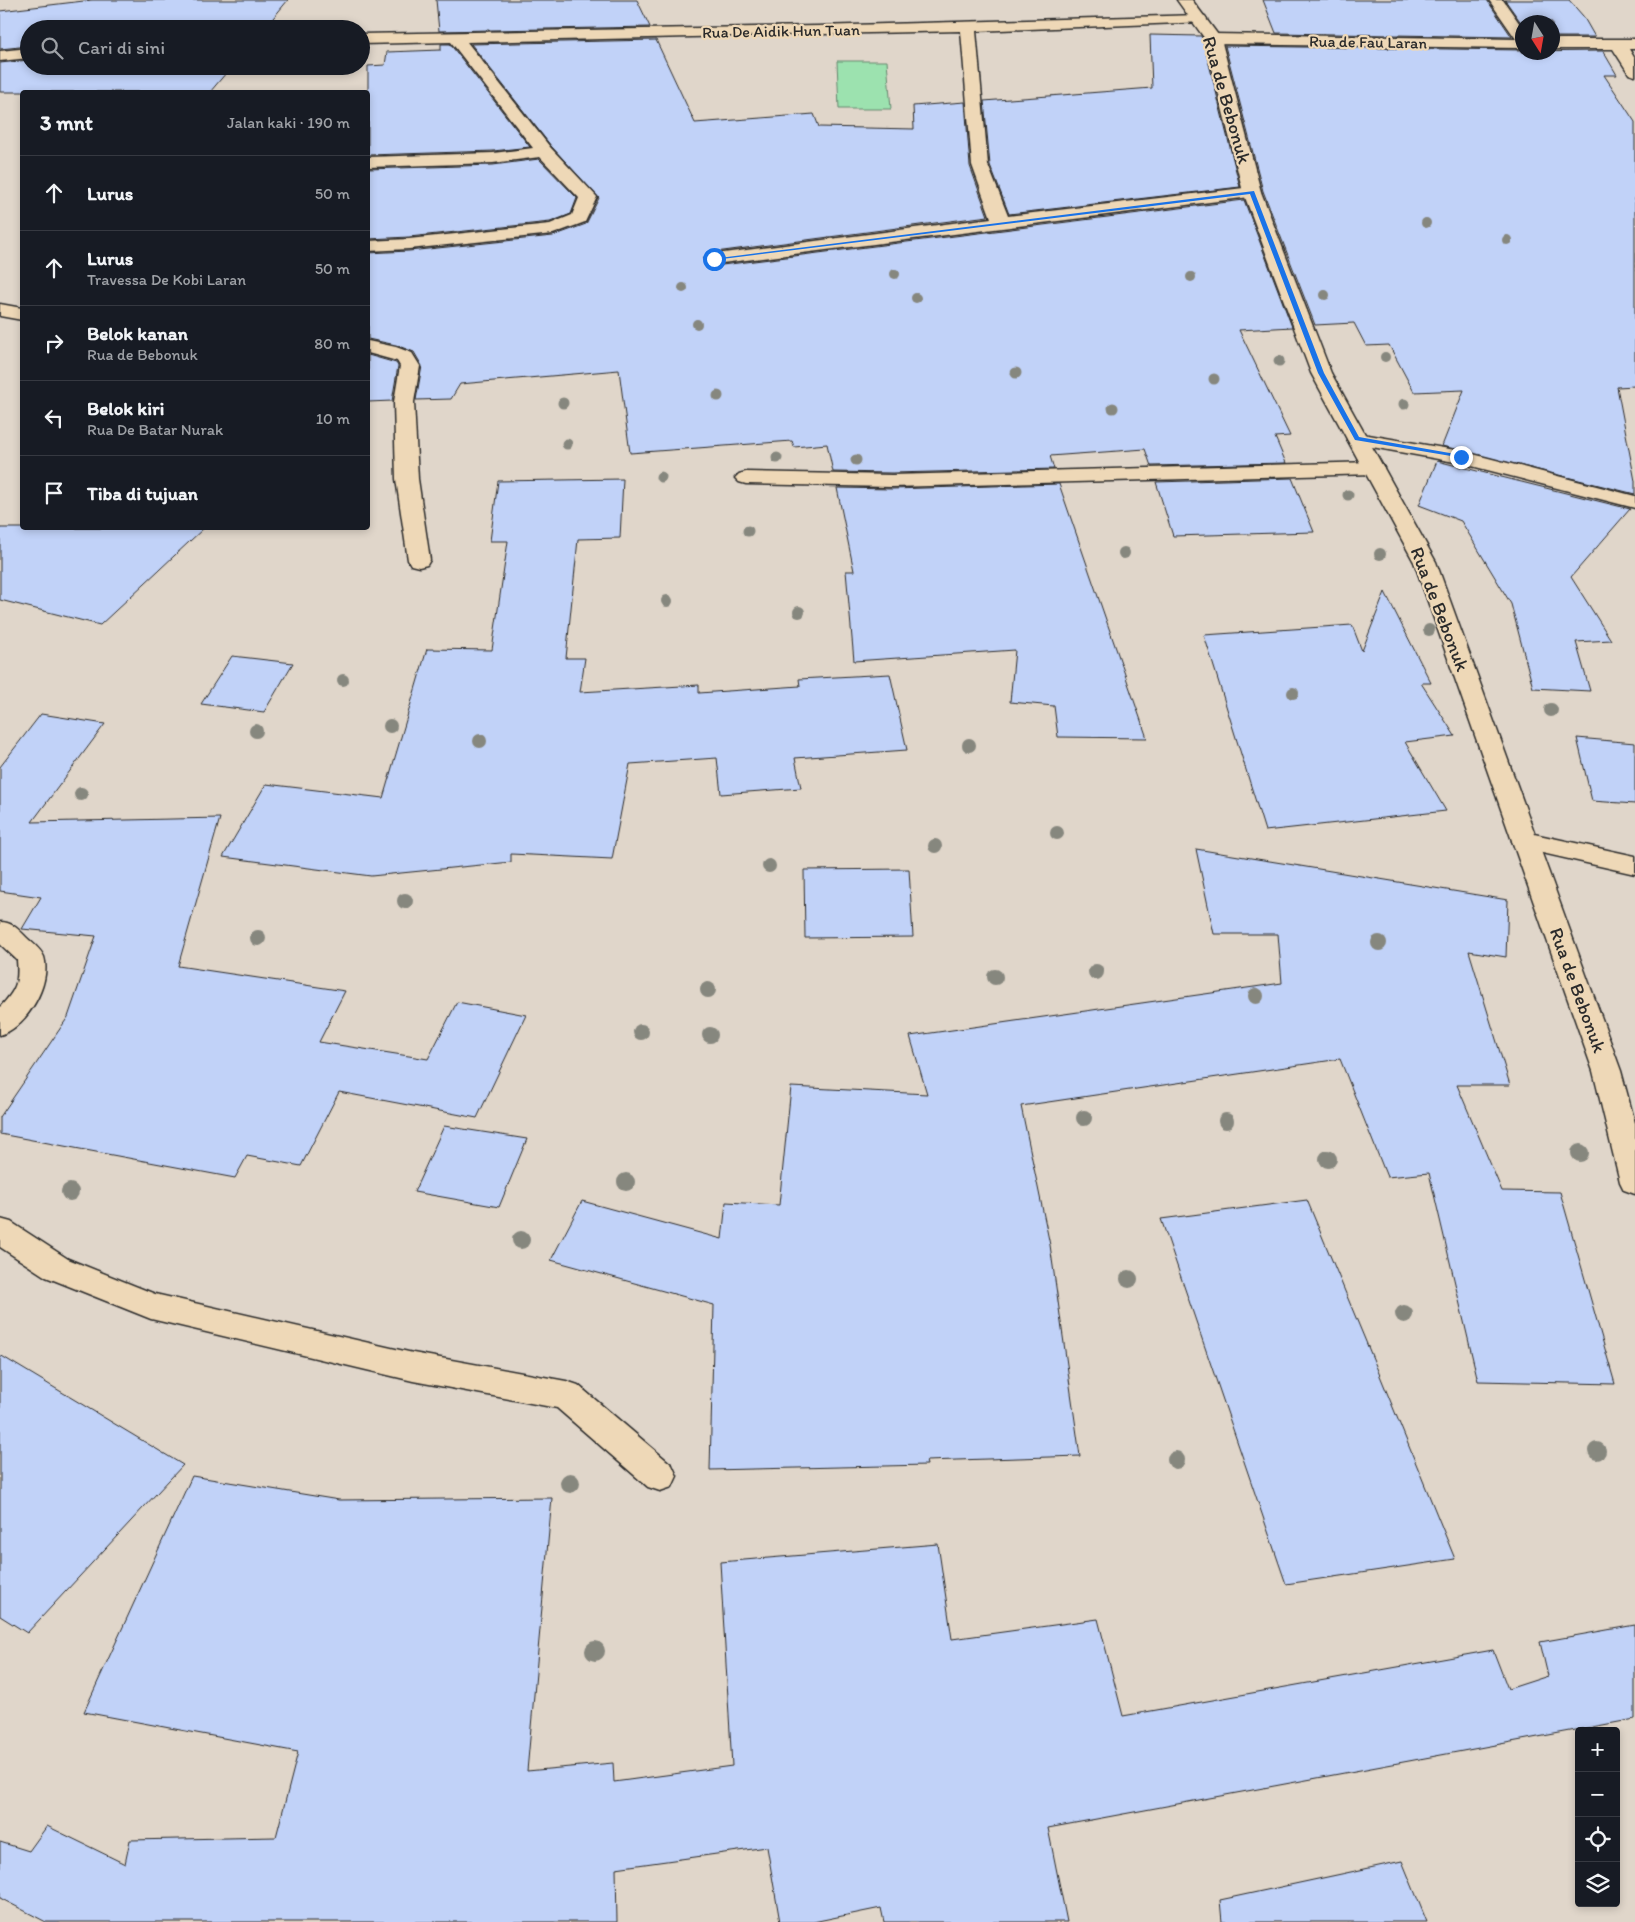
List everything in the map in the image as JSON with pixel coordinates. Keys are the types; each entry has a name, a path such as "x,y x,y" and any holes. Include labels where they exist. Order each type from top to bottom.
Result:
{"street":[{"name":"Rua de Bebonuk","path":"1184,0 1200,19 1213,39 1252,192 1321,373 1424,562 1607,1071 1635,1182"},
{"path":"1496,0 1515,26"},
{"name":"Rua De Aidik Hun Tuan","path":"370,39 968,27 1200,19"},
{"path":"968,27 980,165 1001,222"},
{"path":"370,246 409,244 553,229 580,218 588,197 544,151 455,37"},
{"name":"Rua de Fau Laran","path":"1213,39 1515,44"},
{"path":"1560,44 1635,44"},
{"path":"1618,44 1635,71"},
{"path":"0,56 20,54"},
{"path":"370,162 493,158 544,151"},
{"path":"714,259 1252,192"},
{"path":"0,310 20,314"},
{"path":"370,347 389,351 404,357 410,366 404,402 407,479 419,560"},
{"path":"1357,439 1461,457 1635,502"},
{"path":"746,478 892,481 1374,468"},
{"path":"1525,841 1635,865"},
{"path":"0,931 4,931 30,957 32,978 22,1001 0,1025"},
{"path":"0,1231 57,1268 151,1306 412,1367 566,1395 660,1476"}],"green space":[{"path":"837,61 887,61 891,109 839,109"}],"building":[{"path":"92,0 288,0 271,20 20,20 20,47 0,49 0,11"},
{"path":"436,0 637,0 650,27 439,31"},
{"path":"1263,0 1487,0 1512,37 1276,33"},
{"path":"1505,0 1569,0 1583,16 1595,37 1560,37 1560,15 1516,15"},
{"path":"1150,35 1201,36 1240,187 1009,214 990,165 984,101 1152,88"},
{"path":"656,40 695,123 814,114 819,127 914,129 913,106 965,102 970,166 988,216 708,253 703,259 708,265 714,266 1244,200 1292,327 1239,330 1290,436 1275,437 1286,463 1151,466 1145,449 1050,456 1054,469 892,473 833,472 827,444 794,447 792,441 630,453 619,370 460,384 451,399 416,400 422,366 414,352 396,345 370,339 370,253 409,251 553,236 586,224 599,198 551,146 471,44"},
{"path":"441,44 450,44 530,147 493,151 370,155 370,90 368,90 368,75 370,75 370,66 385,65 387,52 441,50"},
{"path":"1225,46 1515,50 1515,60 1560,60 1560,52 1603,51 1617,75 1604,75 1635,122 1635,386 1617,387 1635,481 1635,494 1442,446 1464,390 1414,392 1389,345 1366,346 1354,323 1315,325 1263,191"},
{"path":"20,61 20,75 224,75 212,90 20,90 20,92 0,92 0,63"},
{"path":"539,159 577,198 571,214 550,222 409,237 370,239 370,169 493,165"},
{"path":"370,356 396,363 398,366 392,401 370,402"},
{"path":"1437,461 1630,509 1571,577 1611,640 1576,642 1590,691 1533,688 1511,604 1461,521 1419,505"},
{"path":"1292,478 1314,532 1173,536 1156,482"},
{"path":"623,479 620,538 578,539 566,658 585,658 580,692 699,685 699,693 800,686 799,679 890,674 907,750 795,758 801,788 721,794 717,758 630,764 612,859 511,854 511,862 371,876 223,857 266,784 383,798 427,649 492,650 508,541 490,541 498,481"},
{"path":"1059,484 1147,738 1058,737 1054,706 1010,702 1015,650 854,661 846,571 854,571 837,488 892,489"},
{"path":"0,528 20,528 20,530 202,530 100,625 0,600"},
{"path":"1385,592 1431,683 1421,683 1455,736 1405,742 1446,811 1265,831 1204,635 1352,625 1362,651"},
{"path":"232,656 293,663 264,712 201,704"},
{"path":"41,714 105,724 32,822 220,818 178,966 345,991 319,1042 428,1059 457,1002 526,1015 477,1118 339,1092 301,1166 247,1156 235,1178 0,1134 0,1117 68,1017 96,936 22,929 41,897 0,891 0,767"},
{"path":"1577,738 1635,743 1635,804 1592,801"},
{"path":"1196,849 1508,900 1506,957 1469,951 1510,1085 1457,1085 1502,1191 1560,1192 1615,1384 1478,1381 1429,1173 1387,1177 1340,1059 1021,1106 1050,1245 1080,1456 926,1461 927,1465 710,1470 714,1305 551,1260 582,1201 722,1239 726,1202 779,1205 791,1087 927,1094 910,1036 1282,983 1278,934 1214,934"},
{"path":"909,869 913,937 805,938 804,870"},
{"path":"444,1126 527,1139 499,1207 414,1192"},
{"path":"1307,1200 1455,1559 1286,1584 1161,1219"},
{"path":"0,1355 183,1465 27,1633 0,1616"},
{"path":"192,1476 339,1500 552,1498 527,1771 613,1763 614,1782 732,1766 720,1562 938,1544 952,1639 1098,1619 1123,1716 1493,1650 1508,1689 1548,1676 1540,1642 1635,1625 1635,1719 1592,1727 1575,1727 1575,1730 1048,1828 1067,1922 884,1922 881,1908 813,1922 780,1922 767,1847 616,1868 617,1922 46,1922 0,1898 0,1842 29,1851 47,1826 125,1864 130,1840 276,1837 298,1752 84,1712"},
{"path":"1402,1861 1427,1922 1222,1922 1220,1900"}],"route":[{"path":"714,259 1252,192 1321,373 1357,439 1461,457"}]}
